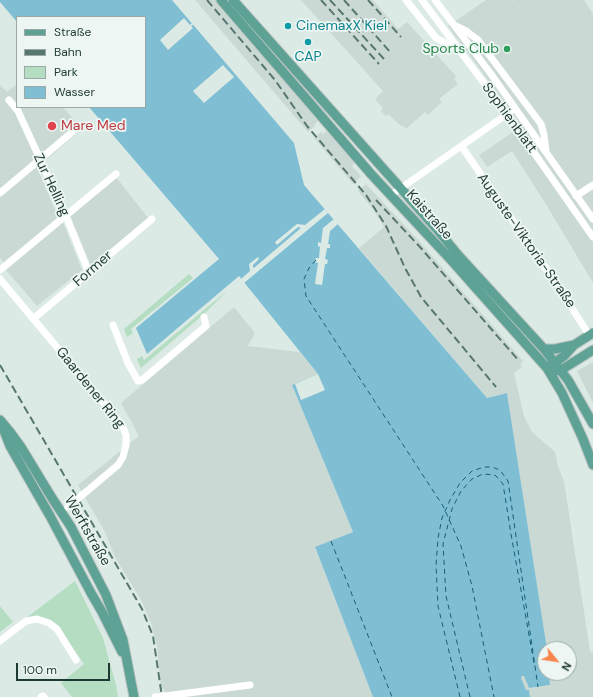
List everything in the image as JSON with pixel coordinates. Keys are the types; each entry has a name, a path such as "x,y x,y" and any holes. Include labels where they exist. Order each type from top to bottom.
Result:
{"main road":[{"name":"Kaistraße","path":"221,0 371,174 392,195 547,368 565,400 593,465"},
{"name":"Kaistraße","path":"233,0 458,255 544,349 558,366 593,424"},
{"path":"547,368 554,371 574,345 591,334"},
{"path":"544,349 555,349 574,345"},
{"path":"558,366 593,350"},
{"name":"Werftstraße","path":"0,420 21,446 64,510 71,527 106,595 123,640 134,697"},
{"name":"Werftstraße","path":"0,420 10,446 102,612 128,666"}],"street":[{"path":"406,0 436,38 461,51"},
{"name":"Sophienblatt","path":"422,0 508,114 593,238"},
{"name":"Sophienblatt","path":"435,0 515,108 593,219"},
{"name":"Sophienblatt","path":"453,25 470,33 482,45 541,124 546,151"},
{"name":"Zur Helling","path":"9,100 18,111 66,216 89,273"},
{"path":"392,195 400,188 462,147 515,108"},
{"path":"0,193 77,128"},
{"name":"Auguste-Viktoria-Straße","path":"462,147 591,334"},
{"path":"0,270 116,174"},
{"path":"576,196 593,184"},
{"name":"Former","path":"34,319 152,219"},
{"name":"Gaardener Ring","path":"0,279 111,411 125,432 127,442 123,457 115,469 64,510"},
{"path":"113,325 128,363 138,381 142,380 206,326 204,317"},
{"path":"0,641 26,621 37,618 57,629 76,660"},
{"path":"155,697 250,685"}],"shaded area":[{"path":"195,0 216,0 319,120 314,125 315,126 308,132"},
{"path":"301,0 373,0 398,29 407,22 456,76 454,79 458,84 439,99 442,102 428,115 425,112 406,129 388,114 386,116 381,111 383,108 375,99 383,91"},
{"path":"486,0 584,0 593,14 593,283 512,151 487,167 479,155 522,126 448,26"},
{"path":"0,85 7,92 16,85 16,108 64,108 82,129 37,168 58,217 4,263 0,258"},
{"path":"328,130 355,162 352,166 361,176 353,184 314,138 321,132 323,134"},
{"path":"116,177 148,218 91,266 70,215"},
{"path":"366,184 420,242 523,361 520,365 522,367 514,373 524,416 532,432 555,452 558,467 564,481 590,651 593,653 593,697 530,697 529,690 526,691 521,678 522,676 524,676 530,688 550,685 550,681 577,681 577,641 546,641 507,393 487,398 359,248 384,227 373,209 358,191"},
{"path":"63,222 82,270 37,306 6,270"},
{"path":"234,307 255,333 248,346 300,352 318,374 292,385 353,532 315,548 373,697 165,697 164,689 161,689 157,646 151,623 141,600 115,557 105,532 78,485 139,436 121,403"},
{"path":"593,362 593,403 577,371"}],"green space":[{"path":"189,274 193,278 131,329 133,333 127,337 124,329"},
{"path":"228,290 203,315 141,368 137,359 142,356 144,360"},
{"path":"75,581 103,638 118,697 72,697 61,683 84,664 57,625 42,617 26,618"},
{"path":"0,606 13,622 0,632"}],"water":[{"path":"0,0 172,0 294,143 304,185 487,398 507,393 546,641 537,641 537,681 550,681 550,685 529,688 524,676 522,676 521,678 526,690 529,690 530,697 373,697 315,547 353,532 292,385 318,374 239,276 147,354 136,328 219,259 90,108 146,108 146,16 16,16 16,21 0,2"}],"pier":[{"path":"184,18 190,25 192,23 193,25 191,26 193,28 168,50 160,40"},
{"path":"223,65 234,77 204,103 193,91"},
{"path":"325,209 328,213 244,283 241,279 250,271 249,264 258,257 259,259 253,265 253,268 255,267 301,228 298,227 277,245 275,242 297,224 305,225"},
{"path":"334,219 338,224 330,231 328,244 330,244 330,248 327,248 325,259 328,260 327,264 325,264 322,285 315,284 318,263 315,262 316,258 319,258 320,247 318,246 318,242 321,243 323,228"},
{"path":"318,374 325,390 301,400 295,384"}],"ferry route":[{"path":"316,260 309,268 304,279 306,296 443,506 461,546 472,586 494,697"},
{"path":"460,697 438,606 436,565 438,538 442,518 460,483 472,471 484,467 492,467 500,470 508,481 538,687"},
{"path":"470,697 446,596 443,544 452,509 461,491 472,479 483,474 495,475 503,484 534,663"},
{"path":"331,541 392,697"}],"railway":[{"path":"207,0 275,80 307,126 366,195 386,226 405,268 421,297 496,387"},
{"path":"321,0 379,64"},
{"path":"330,0 384,59"},
{"path":"344,0 391,53"},
{"path":"368,0 401,37"},
{"path":"376,200 420,247 519,361"},
{"path":"0,365 142,609 153,636 162,697"}],"place":[{"name":"CinemaxX Kiel","path":"288,26"},
{"name":"CAP","path":"308,42"},
{"name":"Sports Club","path":"507,49"},
{"name":"Mare Med","path":"52,126"}]}
